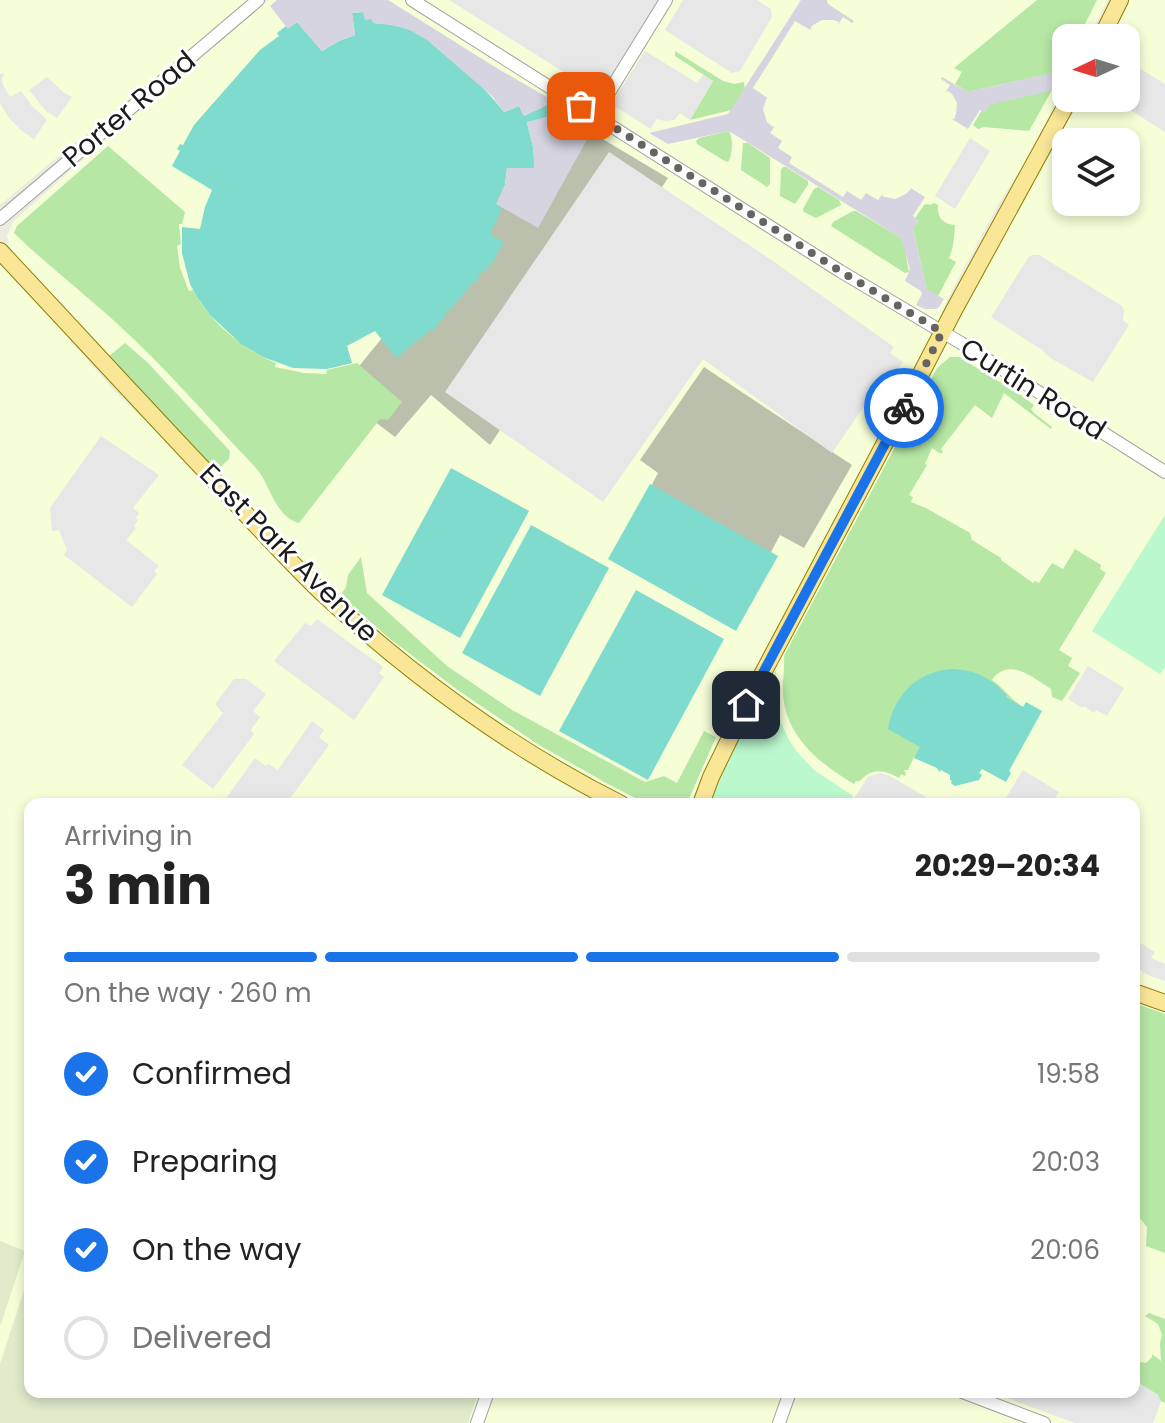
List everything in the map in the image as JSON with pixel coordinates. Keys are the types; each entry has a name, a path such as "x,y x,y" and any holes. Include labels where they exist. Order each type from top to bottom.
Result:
{"main road":[{"path":"1108,24 1120,0"},
{"path":"703,798 746,705 942,332 1062,112"},
{"name":"East Park Avenue","path":"0,251 255,524 351,619 405,664 483,721 610,798"},
{"path":"1140,994 1165,1003"}],"street":[{"name":"Porter Road","path":"0,219 258,0"},
{"name":"Curtin Road","path":"412,0 1165,472"},
{"path":"595,115 666,0"},
{"path":"477,1423 486,1398"},
{"path":"779,1423 788,1398"},
{"path":"978,1398 1044,1423"}],"shaded area":[{"path":"0,0 249,0 133,99 0,205"},
{"path":"269,0 1108,0 1095,24 1052,24 1052,110 948,298 920,362 722,736 694,798 624,798 523,740 398,651 305,568 11,252 7,236 13,222 135,113"},
{"path":"277,0 388,0 595,125 538,228 496,204 505,185 507,168 534,168 527,122 553,115 556,119 550,104 543,102 546,106 524,116 519,106 504,112 493,97 427,40 410,30 373,23 372,19 365,20 363,12 352,13 355,35 322,51 297,22 288,29 270,6"},
{"path":"449,0 666,0 605,98"},
{"path":"683,0 757,0 771,9 772,17 740,71 732,73 665,30"},
{"path":"801,0 827,0 828,4 854,21 852,23 843,17 838,25 839,22 834,20 822,20 813,25 812,31 795,21 753,88 769,99 763,109 767,122 775,126 770,133 782,141 778,148 792,157 789,163 843,197 847,191 861,200 866,193 878,200 883,193 882,196 895,199 906,194 911,189 909,187 925,197 913,216 918,220 913,229 927,289 944,299 936,309 916,305 922,294 905,281 910,269 901,238 729,131 668,144 649,133 728,114"},
{"path":"1130,0 1165,0 1165,996 1140,988 1140,798 709,798 728,753 1052,149 1052,216 1140,216 1140,128 1064,128 1072,112 1140,112 1140,24 1118,24"},
{"path":"363,12 373,23 405,28 434,44 474,79 504,112 519,106 524,116 546,105 543,101 550,104 557,119 527,122 534,168 507,168 505,185 496,204 502,207 501,211 490,234 504,242 495,257 497,259 477,278 479,281 467,289 468,293 465,291 464,297 453,305 455,308 443,316 444,320 442,318 439,322 441,324 434,327 435,331 432,329 396,358 375,331 347,346 352,363 327,369 293,368 263,357 241,344 210,315 197,297 190,284 182,253 182,227 200,229 212,190 172,166 180,151 177,149 180,144 183,145 194,125 260,50 279,36 277,33 297,22 322,51 355,35 352,13"},
{"path":"645,51 697,83 703,75 713,81 690,120 680,113 674,120 656,119 651,129 611,104"},
{"path":"1140,69 1165,84 1165,132 1133,112 1140,112"},
{"path":"4,73 3,85 10,97 21,91 47,120 34,139 9,118 0,103 0,74"},
{"path":"1052,73 1052,90 991,104 985,112 980,110 968,129 952,119 957,103 952,94 946,92 950,85 942,77 968,92"},
{"path":"47,77 72,97 57,118 46,111 29,90"},
{"path":"564,116 668,178 490,445 431,395 395,437 337,393"},
{"path":"970,138 990,151 955,209 935,196"},
{"path":"609,152 770,259 894,347 890,353 903,362 870,409 864,406 832,453 703,359 603,502 445,392"},
{"path":"1032,255 1039,255 1122,306 1123,320 1129,325 1093,382 1052,359 991,317"},
{"path":"0,264 18,280 118,395 163,437 294,576 340,620 592,798 24,798 24,1398 1140,1398 1140,1002 1165,1011 1165,1423 0,1423"},
{"path":"704,367 852,465 804,548 780,535 732,626 614,557 658,473 640,460"},
{"path":"101,436 159,475 133,508 139,513 138,520 134,526 136,528 126,540 159,566 154,571 157,574 132,607 64,555 67,550 59,530 52,531 50,508"},
{"path":"451,468 529,511 460,638 382,595"},
{"path":"650,484 778,556 736,631 608,559"},
{"path":"1165,515 1165,667 1160,674 1092,631"},
{"path":"531,525 609,568 540,696 462,653"},
{"path":"636,590 724,639 648,780 559,731"},
{"path":"317,619 383,667 379,673 384,677 354,720 274,661 305,623 311,626"},
{"path":"1088,666 1124,688 1107,716 1096,710 1094,713 1084,706 1082,708 1068,699"},
{"path":"950,669 982,676 1023,707 1026,702 1042,711 1006,782 982,769 979,780 955,786 951,783 950,775 914,758 920,747 888,729 895,706 908,688 927,675"},
{"path":"776,670 776,712 789,740 814,770 853,798 712,798 728,760"},
{"path":"234,679 246,679 266,694 253,711 260,717 251,730 254,734 213,789 182,765 223,713 215,704"},
{"path":"312,721 324,730 319,737 329,745 290,798 226,798 255,758 278,770"},
{"path":"1023,770 1059,792 1055,798 1006,798"},
{"path":"880,773 890,776 928,798 854,798 868,777"},
{"path":"1140,943 1155,952 1151,958 1165,964 1165,981 1140,970"},
{"path":"0,1241 24,1251 24,1254 0,1327"},
{"path":"24,1290 24,1398 477,1398 468,1423 0,1423 0,1364"},
{"path":"1140,1384 1158,1395 1161,1401 1153,1423 1075,1423 1006,1398 1140,1398"}],"green space":[{"path":"1037,0 1097,0 1085,24 1052,24 1052,73 968,92 955,84 962,72 954,68"},
{"path":"675,51 723,81 734,84 744,82 745,90 731,110 690,120 713,81 675,56"},
{"path":"1052,90 1029,131 978,129 973,125 982,110 985,112 990,104"},
{"path":"729,131 732,146 728,162 697,144 699,138"},
{"path":"743,143 748,143 770,158 770,184 767,187 741,170"},
{"path":"108,146 185,212 182,224 179,224 181,244 177,246 180,268 189,291 193,290 228,334 276,363 275,367 326,374 327,370 357,363 402,402 388,420 380,419 299,523 282,512 257,469 153,359 14,233 17,226"},
{"path":"783,167 808,181 795,204 780,196"},
{"path":"818,187 839,200 841,205 816,218 803,209"},
{"path":"924,205 938,205 942,220 955,225 949,258 956,262 938,296 927,290 913,228 918,221 915,218"},
{"path":"853,211 903,239 909,272 905,273 831,226"},
{"path":"125,343 148,363 230,451 229,459 215,472 108,357"},
{"path":"950,357 959,357 1021,395 1034,405 1031,409 1034,413 1052,427 1004,393 992,418 975,405 941,449 941,454 932,448 927,465 909,495 913,497 911,502 970,533 972,540 1033,583 1039,583 1052,563 1063,569 1075,549 1101,565 1100,569 1106,573 1059,650 1072,658 1068,666 1080,673 1062,701 1052,697 1051,689 1029,675 1013,669 1006,670 992,680 1023,707 914,757 908,770 904,770 905,776 901,774 899,778 874,772 854,784 817,758 790,723 783,694 784,656 937,368"},
{"path":"361,557 367,593 447,666 512,710 645,782 664,776 677,783 704,731 716,737 689,798 635,798 539,745 459,691 344,599 342,593 348,575"},
{"path":"1140,1005 1165,1014 1165,1253 1146,1246 1147,1227 1140,1218"},
{"path":"1149,1313 1165,1319 1165,1403 1140,1384 1141,1362 1146,1363 1152,1354 1161,1361 1162,1335 1158,1324 1145,1316"}],"way so far":[{"path":"581,106 840,271 942,332 904,408"}],"route":[{"path":"746,705 904,408"}]}
